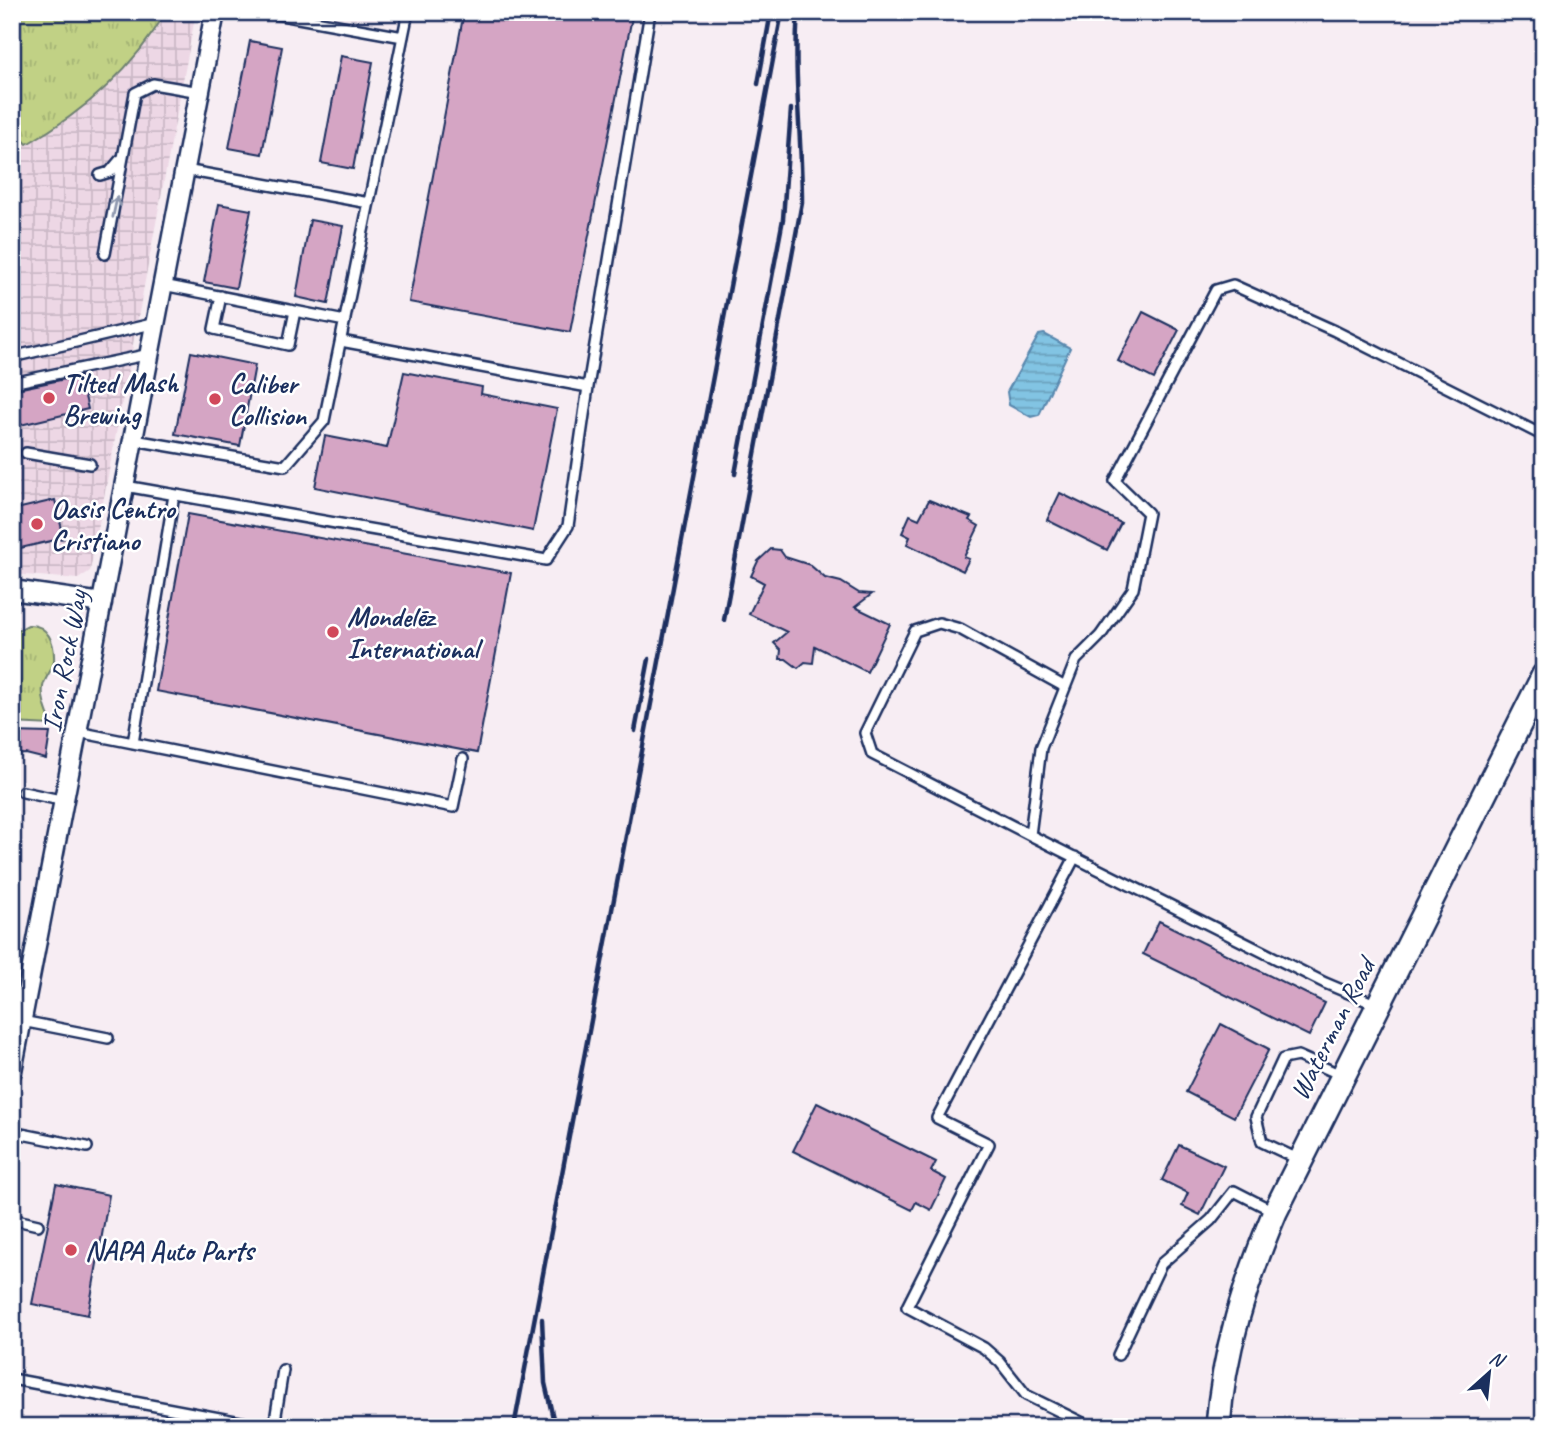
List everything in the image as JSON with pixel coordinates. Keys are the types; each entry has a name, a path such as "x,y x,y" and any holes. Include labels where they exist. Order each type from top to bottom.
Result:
{"main road":[{"name":"Waterman Road","path":"1219,1427 1230,1341 1252,1267 1275,1212 1544,675"}],"street":[{"name":"Iron Rock Way","path":"12,1071 215,12"},
{"path":"12,590 102,603"}],"lane":[{"path":"265,12 403,37"},
{"path":"134,440 285,466 324,421 408,12"},
{"path":"125,486 546,561 568,526 588,387 650,12"},
{"path":"105,254 122,174 120,160 135,93 153,84 200,92"},
{"path":"100,175 110,172 120,160"},
{"path":"185,170 369,203"},
{"path":"163,285 345,321"},
{"path":"1030,835 1041,747 1076,660 1100,636 1133,589 1148,513 1115,481 1216,290 1233,285 1270,300 1544,436"},
{"path":"221,296 214,329 288,345 295,311"},
{"path":"12,357 156,323"},
{"path":"341,341 588,387"},
{"path":"12,383 150,354"},
{"path":"26,453 90,464"},
{"path":"133,743 174,495"},
{"path":"1065,687 960,629 939,623 915,631 865,733 872,754 1325,983 1377,1006"},
{"path":"78,732 453,807 463,759"},
{"path":"23,792 65,801"},
{"path":"1075,857 937,1118 989,1144 907,1307 984,1348 1000,1362 1026,1395 1091,1427"},
{"path":"22,1021 108,1038"},
{"path":"1300,1160 1262,1142 1256,1117 1283,1059 1298,1056 1342,1076"},
{"path":"12,1132 87,1147"},
{"path":"1118,1355 1161,1264 1211,1220 1234,1191 1275,1212"},
{"path":"12,1219 38,1225"},
{"path":"274,1427 283,1370"},
{"path":"12,1380 267,1427"}],"shaded area":[{"path":"166,12 196,12 90,571 78,579 12,574 12,127 27,144 160,22"}],"green space":[{"path":"12,12 166,12 138,53 105,88 68,118 27,144 12,127"},
{"path":"28,625 45,631 53,648 53,664 43,692 52,725 12,723 12,686 20,684 17,665 12,665 12,633"}],"water":[{"path":"1044,334 1070,348 1039,415 1031,417 1009,405 1007,392 1039,335"}],"building":[{"path":"464,12 633,12 570,332 409,302"},
{"path":"250,41 282,47 262,154 229,148"},
{"path":"341,56 373,62 353,169 321,163"},
{"path":"219,204 251,210 236,288 204,282"},
{"path":"310,220 343,226 328,304 296,297"},
{"path":"1143,312 1179,330 1154,379 1118,361"},
{"name":"Caliber Collision","path":"191,352 255,365 240,446 175,434"},
{"path":"404,372 482,387 481,394 557,409 533,531 315,487 325,436 387,448"},
{"name":"Tilted Mash Brewing","path":"80,376 88,409 12,427 12,390"},
{"path":"1060,493 1121,523 1107,550 1047,520"},
{"name":"Oasis Centro Cristiano","path":"55,500 64,538 12,550 12,510"},
{"path":"929,500 971,517 969,520 979,526 964,557 969,559 963,571 907,544 910,537 902,533 910,515 919,519"},
{"name":"Mondelēz International","path":"188,514 511,573 477,753 156,691"},
{"path":"771,549 780,550 785,557 810,565 825,578 841,582 859,593 872,594 855,607 890,624 867,672 815,646 813,663 805,662 798,668 786,659 780,659 781,650 774,643 787,632 749,614 764,583 751,576 758,561"},
{"path":"12,732 50,733 46,759 26,754 12,755"},
{"path":"1159,921 1325,1003 1309,1036 1143,954"},
{"path":"1221,1024 1269,1049 1234,1117 1186,1092"},
{"path":"817,1103 936,1162 931,1171 946,1179 931,1210 916,1202 912,1210 793,1151"},
{"path":"1179,1145 1224,1166 1200,1215 1182,1206 1188,1193 1162,1180"},
{"name":"NAPA Auto Parts","path":"56,1184 109,1195 88,1315 32,1304"}],"railway":[{"path":"758,84 771,12"},
{"path":"514,1427 782,12"},
{"path":"724,620 802,202 798,12"},
{"path":"735,474 783,219 791,109"},
{"path":"635,731 649,659"},
{"path":"542,1319 545,1383 555,1427"}],"place":[{"name":"Tilted Mash Brewing","path":"49,398"},
{"name":"Caliber Collision","path":"215,399"},
{"name":"Oasis Centro Cristiano","path":"37,524"},
{"name":"Mondelēz International","path":"333,632"},
{"name":"NAPA Auto Parts","path":"71,1250"}]}
